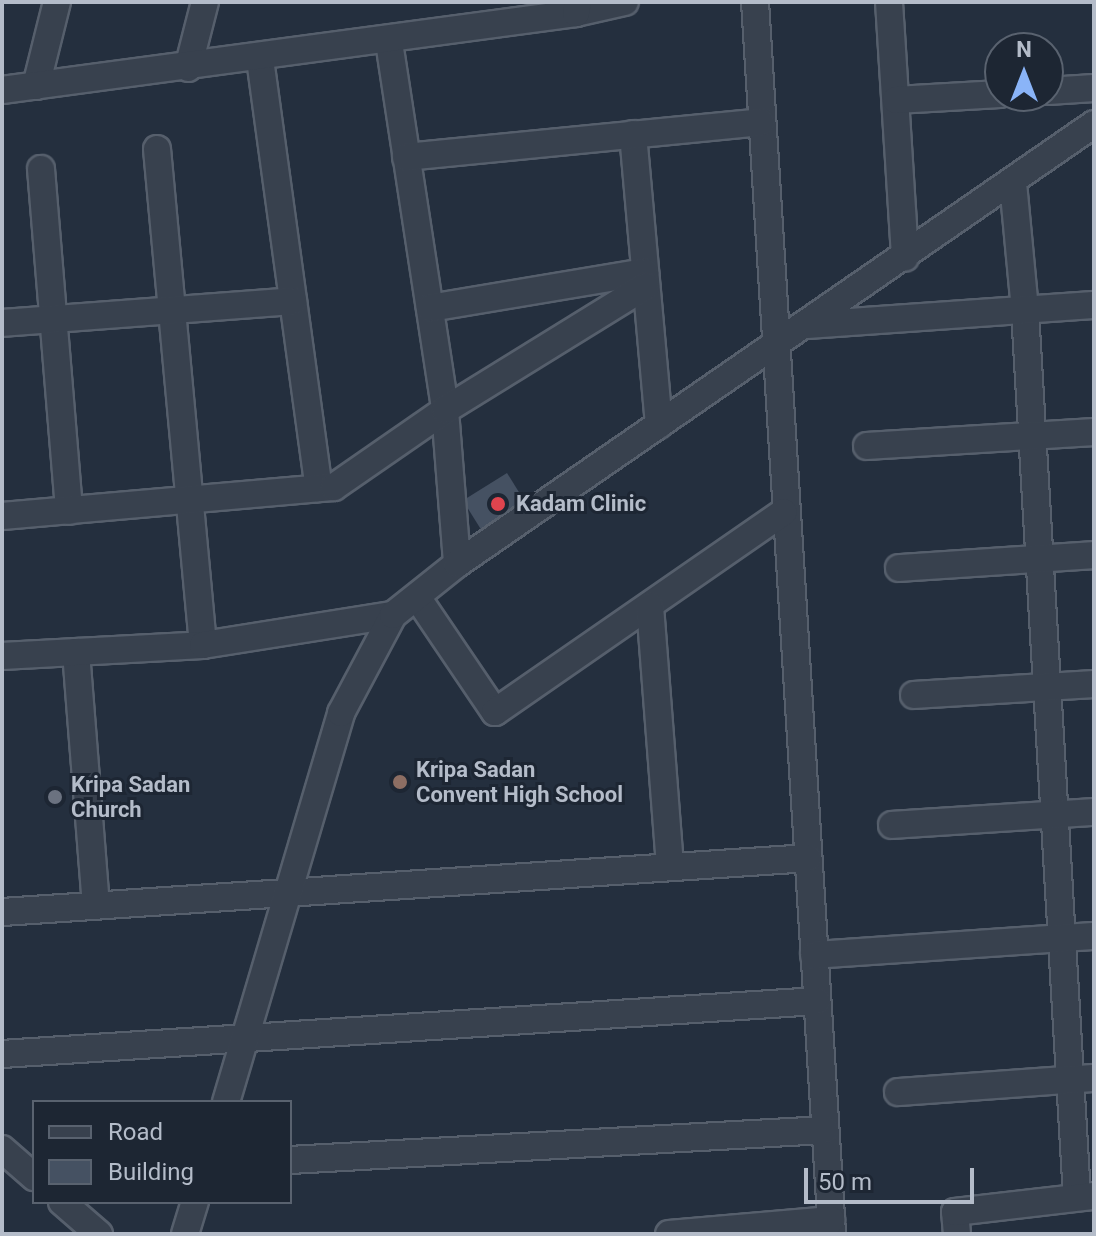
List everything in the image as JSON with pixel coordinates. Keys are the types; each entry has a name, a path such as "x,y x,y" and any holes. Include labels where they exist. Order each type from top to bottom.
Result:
{"street":[{"path":"36,86 57,2"},
{"path":"188,68 205,2"},
{"path":"2,90 389,42 625,2"},
{"path":"685,1233 831,1227 773,347 755,2"},
{"path":"889,2 905,257"},
{"path":"389,42 445,410 457,564"},
{"path":"260,59 319,488"},
{"path":"1064,90 1094,88"},
{"path":"896,100 984,95"},
{"path":"406,157 761,122"},
{"path":"227,1100 341,713 393,615 457,564 1013,183 1094,124"},
{"path":"633,134 659,425"},
{"path":"157,149 203,645"},
{"path":"41,169 69,511"},
{"path":"957,1234 955,1212 1086,1196 1082,1078 1062,938 1025,311 1013,183"},
{"path":"430,308 646,279"},
{"path":"2,516 334,487 445,410 646,279"},
{"path":"2,323 293,301"},
{"path":"805,325 1094,305"},
{"path":"867,446 1094,432"},
{"path":"417,597 495,712 784,512"},
{"path":"899,568 1094,555"},
{"path":"650,606 670,864"},
{"path":"2,656 203,645 393,615"},
{"path":"76,652 96,905"},
{"path":"914,695 1094,684"},
{"path":"892,825 1094,812"},
{"path":"2,912 289,889 808,858"},
{"path":"814,955 1094,936"},
{"path":"2,1054 817,1001"},
{"path":"898,1092 1082,1078"},
{"path":"292,1160 825,1130"},
{"path":"2,1149 32,1175"},
{"path":"64,1204 99,1234"},
{"path":"185,1234 194,1204"}],"building":[{"path":"507,473 527,505 483,533 463,501"}],"place":[{"name":"Kadam Clinic","path":"498,504"},
{"name":"Kripa Sadan Convent High School","path":"400,782"},
{"name":"Kripa Sadan Church","path":"55,797"}]}
